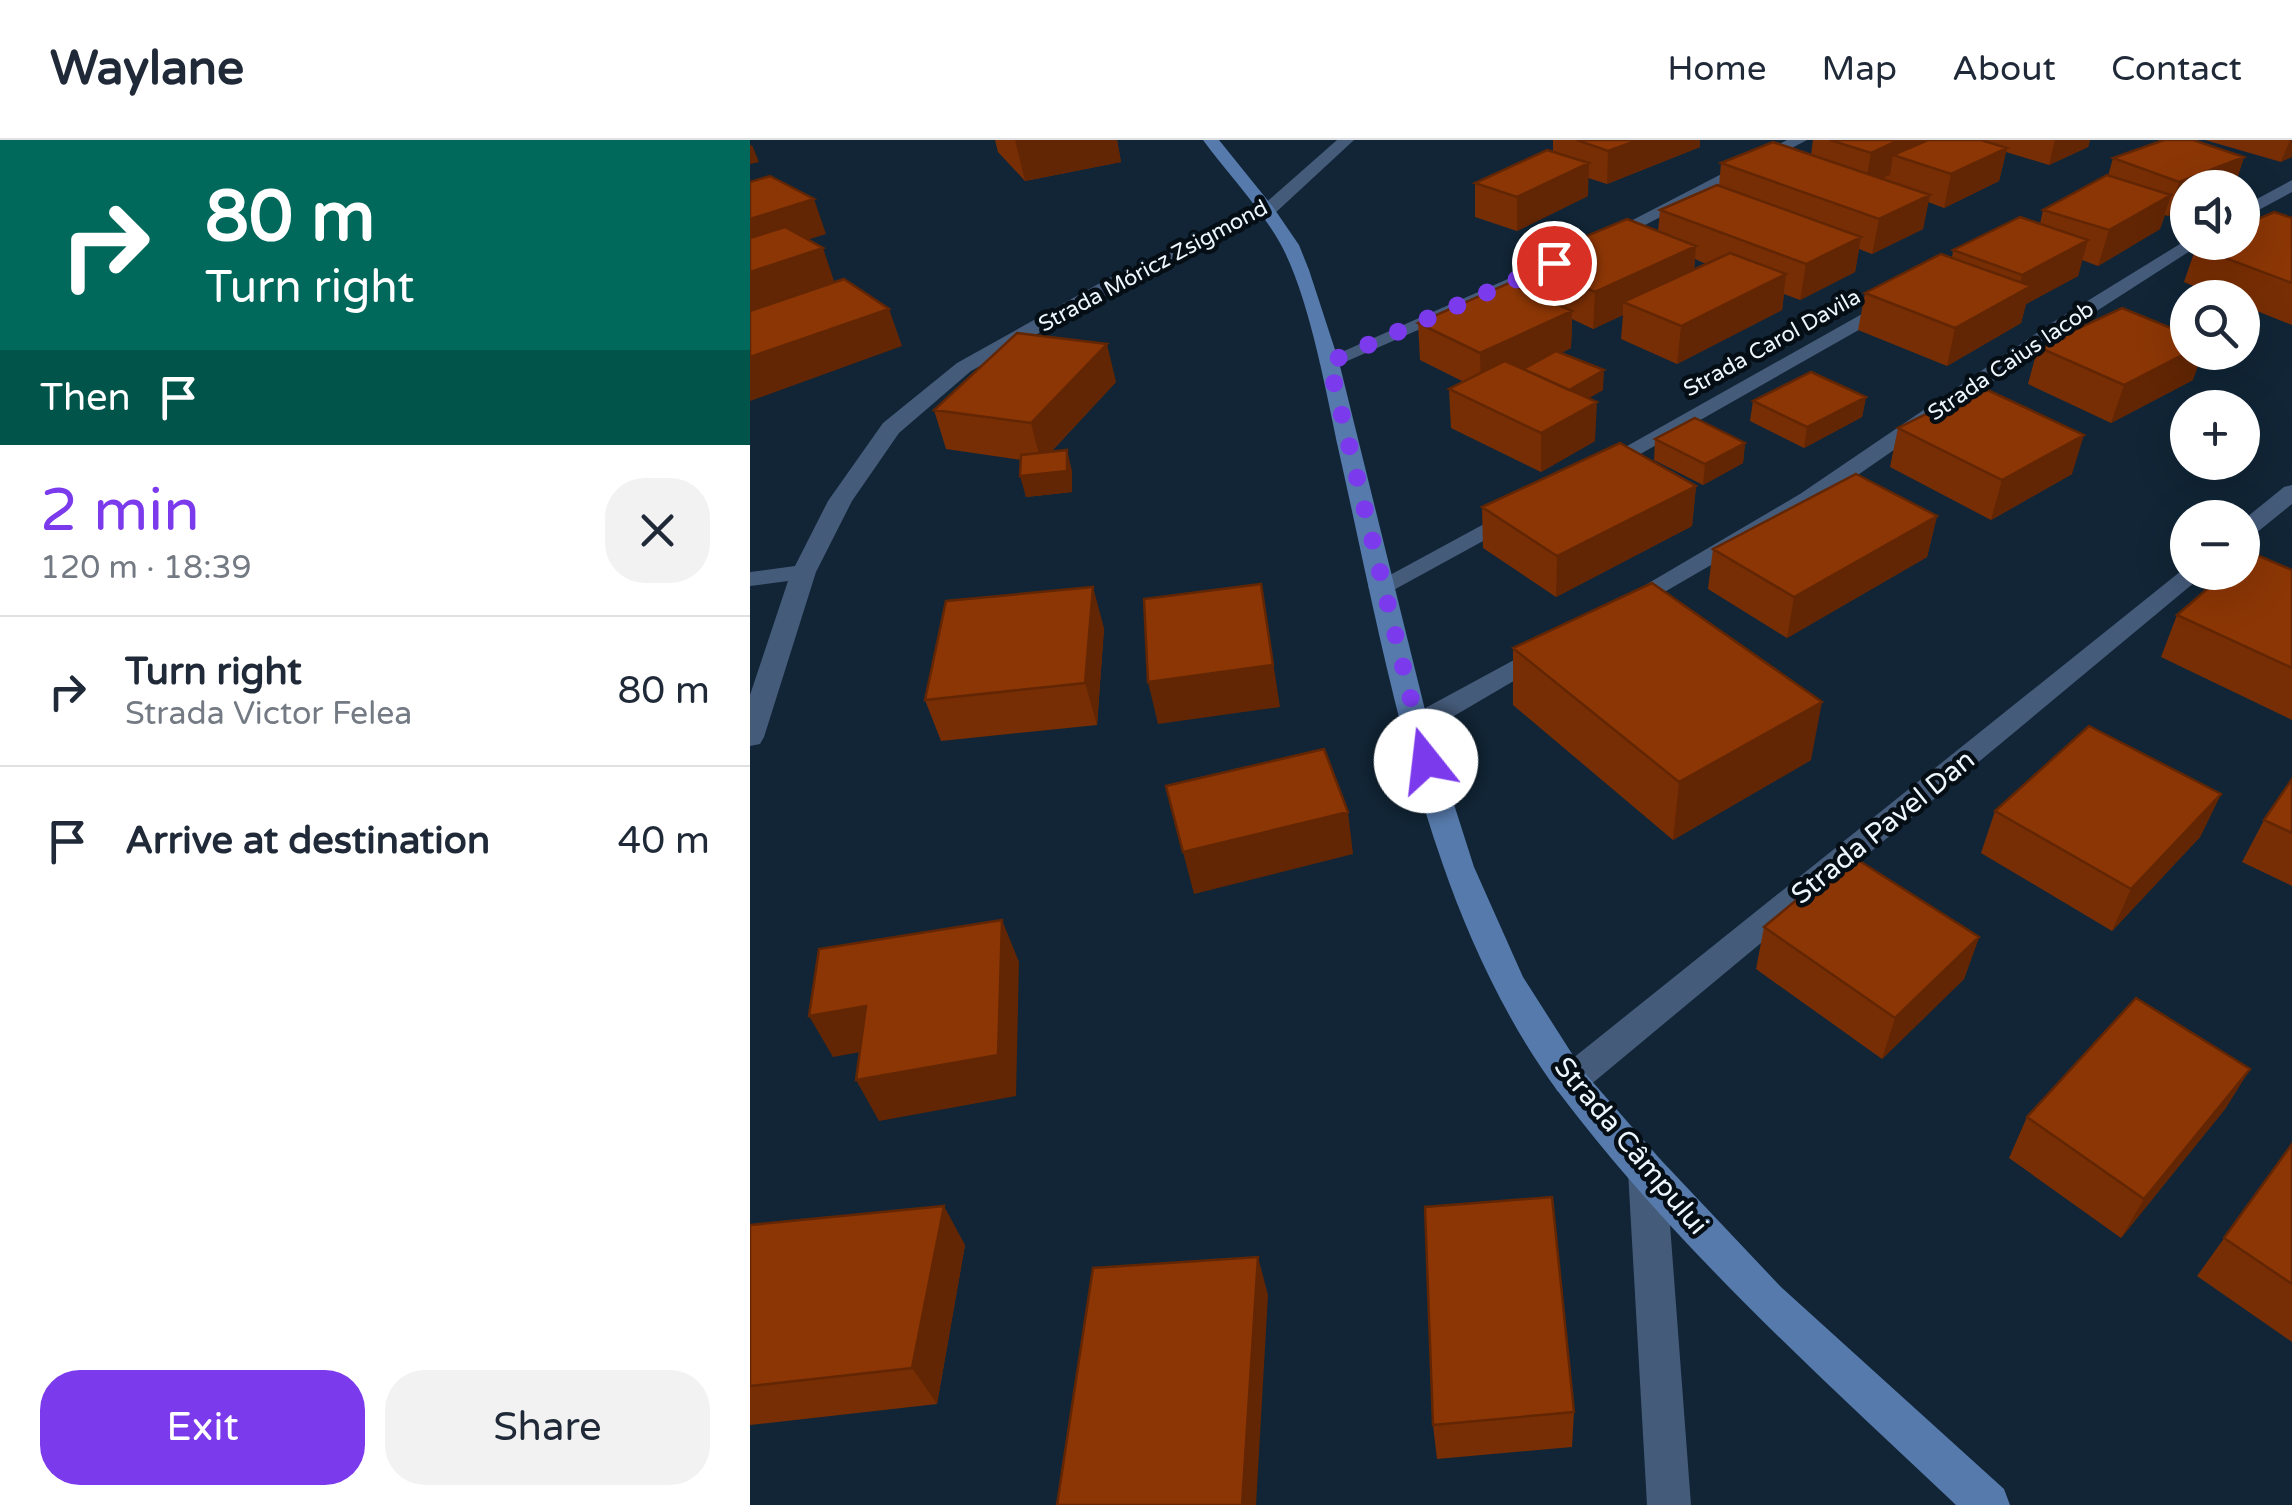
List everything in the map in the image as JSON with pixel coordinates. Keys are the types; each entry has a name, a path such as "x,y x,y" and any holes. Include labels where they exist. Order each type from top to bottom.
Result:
{"street":[{"name":"Strada Câmpului","path":"1211,140 1290,245 1300,270 1329,362 1415,726 1460,867 1509,982 1570,1081 1647,1171 1767,1300 1988,1505"},
{"name":"Strada Móricz Zsigmond","path":"750,737 804,572 840,501 891,428 964,368 1116,282 1266,211 1346,140"},
{"path":"1329,362 1586,249 1799,140"},
{"path":"2260,204 2292,185"},
{"name":"Strada Caius Iacob","path":"1603,618 1808,499 2057,328 2170,258"},
{"name":"Strada Carol Davila","path":"1585,476 1912,292"},
{"path":"2260,519 2292,492"},
{"path":"1381,587 1534,504"},
{"path":"750,579 804,572"},
{"name":"Strada Pavel Dan","path":"1570,1081 2174,590"},
{"path":"1415,726 1569,637"},
{"path":"1647,1171 1669,1505"}],"building":[{"path":"1577,140 1638,140 1608,151"},
{"path":"1830,140 1899,140 1871,153"},
{"path":"1928,140 1981,140 2007,148 1951,174 1893,155"},
{"path":"2164,140 2193,140 2244,157 2210,170 2170,170 2170,179 2113,158"},
{"path":"1773,142 1930,195 1879,219 1721,163"},
{"path":"1547,150 1589,163 1517,197 1475,183"},
{"path":"2107,175 2170,195 2109,230 2043,210"},
{"path":"770,176 814,199 750,219 750,182"},
{"path":"1717,185 1861,237 1806,264 1660,210"},
{"path":"2274,212 2292,218 2292,283 2231,260 2260,260 2260,218"},
{"path":"2020,217 2088,240 2022,275 1953,250"},
{"path":"1627,219 1696,246 1595,292 1525,262"},
{"path":"785,227 823,248 750,272 750,238"},
{"path":"1730,253 1786,274 1681,326 1623,302"},
{"path":"1941,254 2031,286 1955,328 1865,293"},
{"path":"844,279 889,309 750,357 750,311"},
{"path":"1509,283 1572,311 1480,353 1418,323"},
{"path":"2122,308 2170,328 2170,361 2124,385 2038,347"},
{"path":"1017,333 1107,344 1031,423 934,410"},
{"path":"1556,351 1604,370 1569,390 1523,369"},
{"path":"1505,361 1597,402 1541,433 1449,389"},
{"path":"1811,372 1866,397 1807,427 1753,401"},
{"path":"1981,387 2084,435 2002,480 1898,428"},
{"path":"1695,418 1745,443 1705,464 1655,439"},
{"path":"1620,443 1696,486 1557,556 1482,507"},
{"path":"1067,450 1067,471 1020,476 1021,455"},
{"path":"1856,474 1937,516 1794,597 1713,549"},
{"path":"2260,556 2292,570 2292,668 2177,615 2206,590 2260,590"},
{"path":"1652,583 1822,702 1679,782 1513,648"},
{"path":"1261,584 1273,665 1148,682 1144,599"},
{"path":"1093,587 1085,683 925,700 946,601"},
{"path":"2089,726 2221,794 2131,889 1995,811"},
{"path":"1324,749 1348,812 1183,852 1166,786"},
{"path":"2292,779 2292,833 2264,820"},
{"path":"1850,855 1979,937 1895,1018 1764,927"},
{"path":"1002,920 998,1055 856,1080 866,1006 809,1016 819,949"},
{"path":"2136,998 2250,1069 2144,1199 2027,1117"},
{"path":"2292,1144 2292,1284 2224,1238"},
{"path":"1552,1197 1574,1412 1433,1425 1425,1207"},
{"path":"944,1206 912,1368 750,1386 750,1225"},
{"path":"1258,1257 1242,1505 1057,1505 1093,1268"}],"route":[{"path":"1426,761 1329,362 1554,263"}]}
